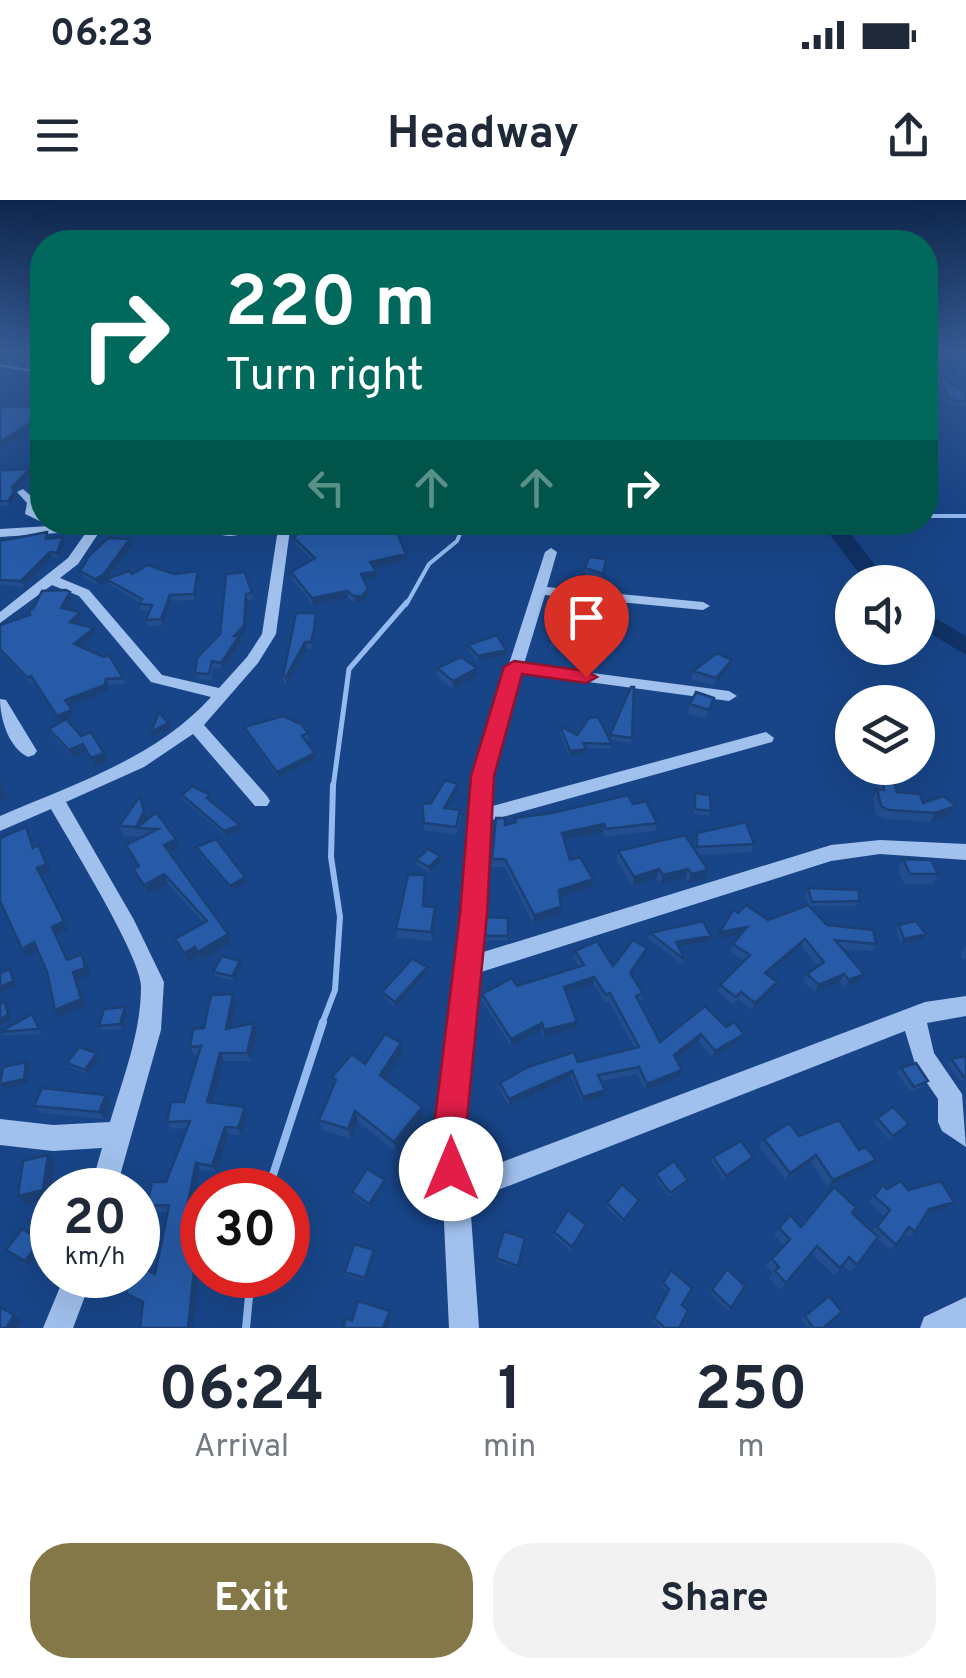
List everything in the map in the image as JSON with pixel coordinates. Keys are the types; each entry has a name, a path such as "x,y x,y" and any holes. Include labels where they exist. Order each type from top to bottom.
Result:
{"street":[{"path":"23,492 30,501"},
{"path":"0,533 30,528"},
{"path":"0,619 52,580 80,553 92,535"},
{"path":"0,824 150,756 194,725 253,660 270,634 283,535"},
{"path":"464,1328 451,1119 485,760 551,552"},
{"path":"52,580 84,594 152,676 187,689 222,694"},
{"path":"540,590 703,606"},
{"path":"514,667 656,692 730,696"},
{"path":"0,704 8,733 28,751"},
{"path":"194,725 261,801"},
{"path":"480,816 687,764 766,738"},
{"path":"55,800 134,939 153,982 149,1030 109,1168"},
{"path":"466,967 832,853 880,846 966,852"},
{"path":"453,1194 916,1017 966,1006"},
{"path":"916,1017 916,1035 927,1068 950,1094 951,1122 966,1134"},
{"path":"0,1132 54,1138 118,1134"},
{"path":"58,1328 70,1298"},
{"path":"935,1328 966,1312"}],"building":[{"path":"0,406 30,407 30,423 0,442"},
{"path":"30,469 12,487 14,492 8,501 0,501 0,470"},
{"path":"31,535 47,535 46,539 63,537 57,553 50,552 21,581 0,580 0,541"},
{"path":"398,535 406,554 370,562 376,571 361,574 368,589 362,596 347,591 312,598 291,572 315,558 294,538"},
{"path":"108,538 130,539 103,575 95,579 80,571 89,556"},
{"path":"589,557 606,559 603,574 585,568"},
{"path":"148,565 174,574 198,571 194,594 170,595 161,619 146,620 152,605 139,604 142,599 106,579 129,571 132,574"},
{"path":"245,572 252,593 246,594 244,626 234,636 239,636 221,663 212,661 209,674 195,673 197,658 220,634 226,574"},
{"path":"42,591 70,592 61,608 80,612 70,622 94,628 74,644 104,657 109,655 123,678 106,679 105,685 65,700 72,710 57,716 31,676 28,678 0,649 0,625 30,615 29,610"},
{"path":"553,605 622,613 605,648 550,642"},
{"path":"296,613 316,613 314,630 311,642 305,642 286,677 283,676"},
{"path":"497,635 506,650 478,656 468,645"},
{"path":"717,653 732,660 716,678 693,671"},
{"path":"461,657 477,668 453,681 437,668"},
{"path":"631,687 632,738 610,735"},
{"path":"696,692 714,698 709,710 690,704"},
{"path":"159,712 168,723 151,732"},
{"path":"283,716 301,724 308,733 302,736 315,753 277,772 244,727"},
{"path":"598,717 612,744 583,743 586,749 570,751 560,726 577,735 589,718"},
{"path":"66,719 81,736 91,732 104,753 91,758 83,744 69,750 49,729"},
{"path":"445,780 458,784 444,808 460,810 456,827 424,823 422,804 431,803"},
{"path":"883,785 895,785 897,792 920,794 923,803 944,796 956,806 935,813 889,810 881,806 877,789 884,790"},
{"path":"192,786 210,795 207,798 240,825 224,831 182,795"},
{"path":"695,793 710,795 711,811 695,809"},
{"path":"628,795 633,804 646,801 657,823 606,829 604,824 562,833 570,860 580,857 593,879 559,890 561,907 534,915 505,859 492,859 496,818 505,818 505,825 516,822 514,818"},
{"path":"140,796 144,811 136,827 119,826"},
{"path":"156,812 176,839 164,845 228,934 198,952 195,947 184,953 175,939 207,921 164,874 144,885 133,869 139,866 126,845 158,829 137,828"},
{"path":"746,822 754,844 697,847 697,833"},
{"path":"26,827 33,848 39,845 46,864 37,868 64,921 52,927 67,960 82,954 85,968 73,972 81,999 55,1010 47,972 34,942 22,949 0,901 0,838"},
{"path":"685,835 708,870 691,874 688,869 663,875 659,869 634,877 618,851"},
{"path":"216,839 245,877 230,886 196,847"},
{"path":"428,849 440,856 429,867 416,860"},
{"path":"903,859 931,860 938,874 910,874"},
{"path":"408,875 425,875 423,906 435,907 431,932 396,929"},
{"path":"808,888 859,890 859,901 812,902"},
{"path":"746,905 768,920 808,905 827,925 873,930 876,944 835,940 864,974 849,980 844,974 819,985 807,974 824,962 805,939 765,973 777,982 755,1003 741,992 736,997 720,985 750,955 733,944 747,927 720,932 733,910 738,913"},
{"path":"486,917 508,918 508,936 485,936"},
{"path":"703,921 711,936 676,942 685,960 650,933"},
{"path":"916,921 926,934 904,939 899,925"},
{"path":"633,940 647,948 630,973 643,993 636,996 660,1042 705,1006 726,1027 734,1022 744,1034 715,1051 701,1034 674,1055 682,1070 647,1084 639,1067 598,1075 605,1090 583,1097 572,1071 509,1099 500,1083 528,1067 574,1052 578,1062 639,1047 610,993 606,995 594,977 564,987 577,1022 544,1030 542,1023 511,1039 482,994 512,978 517,986 584,965 575,951 597,941 613,966"},
{"path":"222,956 240,961 232,976 213,972"},
{"path":"412,959 427,967 395,1002 382,992"},
{"path":"10,969 13,981 0,987 0,973"},
{"path":"233,994 226,1029 254,1023 247,1053 220,1053 207,1102 245,1107 238,1128 225,1127 212,1166 196,1163 195,1168 180,1168 180,1298 191,1298 188,1328 140,1328 143,1302 135,1298 160,1298 160,1249 169,1205 160,1205 160,1182 166,1182 190,1121 167,1122 171,1102 184,1102 201,1046 190,1047 193,1029 204,1028 211,995"},
{"path":"5,1002 8,1015 0,1019 0,1004"},
{"path":"125,1007 120,1024 99,1026 104,1009"},
{"path":"32,1014 39,1029 0,1032"},
{"path":"385,1034 401,1043 380,1075 422,1107 394,1142 355,1111 348,1129 319,1120 336,1080 332,1077 352,1054 365,1064"},
{"path":"79,1047 97,1053 85,1070 67,1063"},
{"path":"966,1056 966,1076 964,1077 951,1059"},
{"path":"26,1062 24,1079 0,1084 3,1067"},
{"path":"916,1063 928,1081 914,1087 901,1068"},
{"path":"42,1088 106,1095 99,1112 34,1106"},
{"path":"893,1107 909,1124 893,1136 877,1118"},
{"path":"839,1120 859,1150 866,1147 876,1160 833,1180 816,1155 790,1173 764,1139 789,1123 799,1136"},
{"path":"741,1141 753,1157 726,1176 713,1157"},
{"path":"48,1155 46,1168 30,1168 30,1193 18,1196 23,1161"},
{"path":"674,1161 688,1180 670,1193 656,1174"},
{"path":"367,1169 385,1180 369,1204 352,1192"},
{"path":"901,1181 908,1190 941,1181 954,1202 929,1209 915,1232 909,1227 896,1245 877,1227 890,1210 874,1196 883,1185 887,1189"},
{"path":"622,1184 639,1200 624,1220 607,1203"},
{"path":"834,1187 856,1207 852,1213 878,1237 857,1265 849,1257 840,1268 817,1246 786,1283 775,1271 779,1267 772,1259 790,1239 779,1228 790,1215 801,1227"},
{"path":"568,1210 586,1225 572,1247 554,1232"},
{"path":"22,1229 30,1234 30,1254 25,1261 6,1250"},
{"path":"504,1231 525,1238 518,1266 496,1258"},
{"path":"354,1244 374,1250 365,1278 345,1272"},
{"path":"727,1269 745,1286 731,1308 712,1290"},
{"path":"671,1270 692,1288 682,1305 688,1310 679,1328 665,1328 654,1318 669,1289 663,1283"},
{"path":"829,1296 842,1312 823,1328 813,1328 805,1316"},
{"path":"358,1301 390,1311 383,1328 343,1328 346,1318 352,1321"},
{"path":"0,1307 14,1315 6,1328 0,1328"}],"waterway":[{"path":"938,516 966,516"},
{"path":"406,605 429,564 460,535"},
{"path":"840,535 864,565"},
{"path":"333,788 349,669 407,602"},
{"path":"935,626 966,647"},
{"path":"322,1024 335,990 340,917 331,857 333,785"},
{"path":"275,1168 323,1022"},
{"path":"246,1328 249,1298"}],"route":[{"path":"451,1169 451,1119 473,914 482,776 488,746 514,667 586,677"}]}
